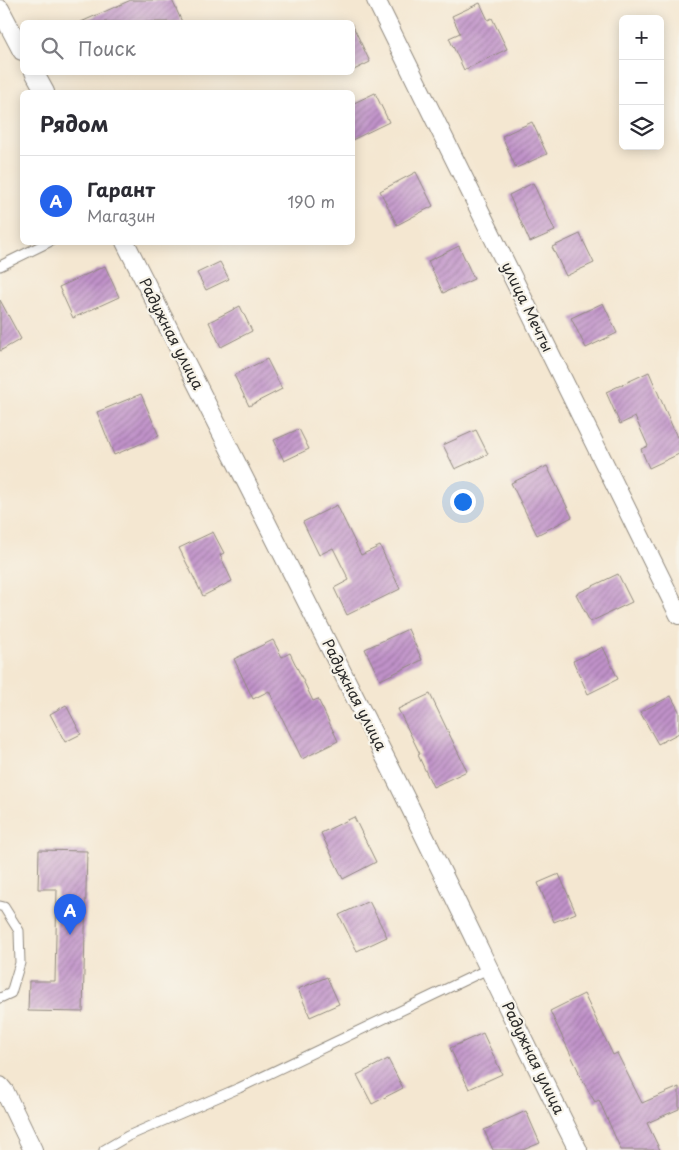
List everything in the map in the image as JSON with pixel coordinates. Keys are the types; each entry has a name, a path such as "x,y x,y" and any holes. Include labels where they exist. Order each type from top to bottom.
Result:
{"street":[{"name":"улица Мечты","path":"376,0 679,615"},
{"path":"0,9 20,47"},
{"path":"36,75 44,90"},
{"name":"Радужная улица","path":"127,245 387,761 490,968 534,1064 578,1150"},
{"path":"0,1086 5,1092 33,1150"}],"lane":[{"path":"0,266 43,245"},
{"path":"0,906 4,907 19,931 20,963 11,993 0,998"},
{"path":"104,1150 128,1136 239,1088 490,968"}],"building":[{"path":"131,0 172,0 181,20 86,20"},
{"path":"480,3 488,20 492,18 507,49 464,70 449,38 460,33 452,16"},
{"path":"355,30 370,62 355,70"},
{"path":"375,93 389,122 355,139 355,103"},
{"path":"532,122 547,154 516,168 502,136"},
{"path":"416,172 433,206 397,225 380,191"},
{"path":"533,183 555,231 530,242 509,195"},
{"path":"580,234 594,263 566,276 552,247"},
{"path":"459,246 474,279 443,293 428,261"},
{"path":"220,262 229,279 206,290 197,273"},
{"path":"105,266 119,297 73,318 59,287"},
{"path":"0,300 21,339 0,351"},
{"path":"603,303 617,333 586,348 571,318"},
{"path":"240,306 252,331 221,347 209,322"},
{"path":"267,359 282,389 249,406 234,375"},
{"path":"649,372 679,442 679,454 649,468 641,449 648,446 635,417 620,424 606,392"},
{"path":"141,394 159,436 114,455 97,412"},
{"path":"299,429 309,449 284,461 274,440"},
{"path":"476,430 488,454 455,469 443,445"},
{"path":"547,466 572,517 537,535 511,483"},
{"path":"337,505 361,555 380,546 400,589 347,615 334,588 349,580 333,548 319,555 303,522"},
{"path":"213,532 224,553 220,555 232,581 203,596 179,548"},
{"path":"618,574 632,602 590,622 576,594"},
{"path":"408,629 422,660 380,680 365,649"},
{"path":"273,640 282,657 290,653 313,701 318,699 338,741 302,759 269,691 253,699 234,659"},
{"path":"603,647 618,679 588,694 573,661"},
{"path":"430,694 467,771 433,787 418,755 420,754 398,709"},
{"path":"671,696 679,711 679,733 658,744 640,712"},
{"path":"66,705 81,734 65,742 50,714"},
{"path":"354,817 376,862 343,879 321,833"},
{"path":"39,850 87,851 83,1012 28,1011 29,981 55,981 57,889 38,889"},
{"path":"559,874 576,913 554,922 538,883"},
{"path":"369,901 387,937 357,951 339,915"},
{"path":"327,977 339,1004 310,1017 298,989"},
{"path":"584,994 613,1055 617,1053 642,1103 679,1087 679,1109 647,1123 660,1150 621,1150 599,1100 595,1102 578,1073 550,1011"},
{"path":"483,1033 502,1074 469,1089 450,1048"},
{"path":"388,1059 403,1088 372,1104 357,1075"},
{"path":"526,1111 540,1143 523,1150 493,1150 484,1130"}],"place":[{"name":"Гарант","path":"70,935"}]}
